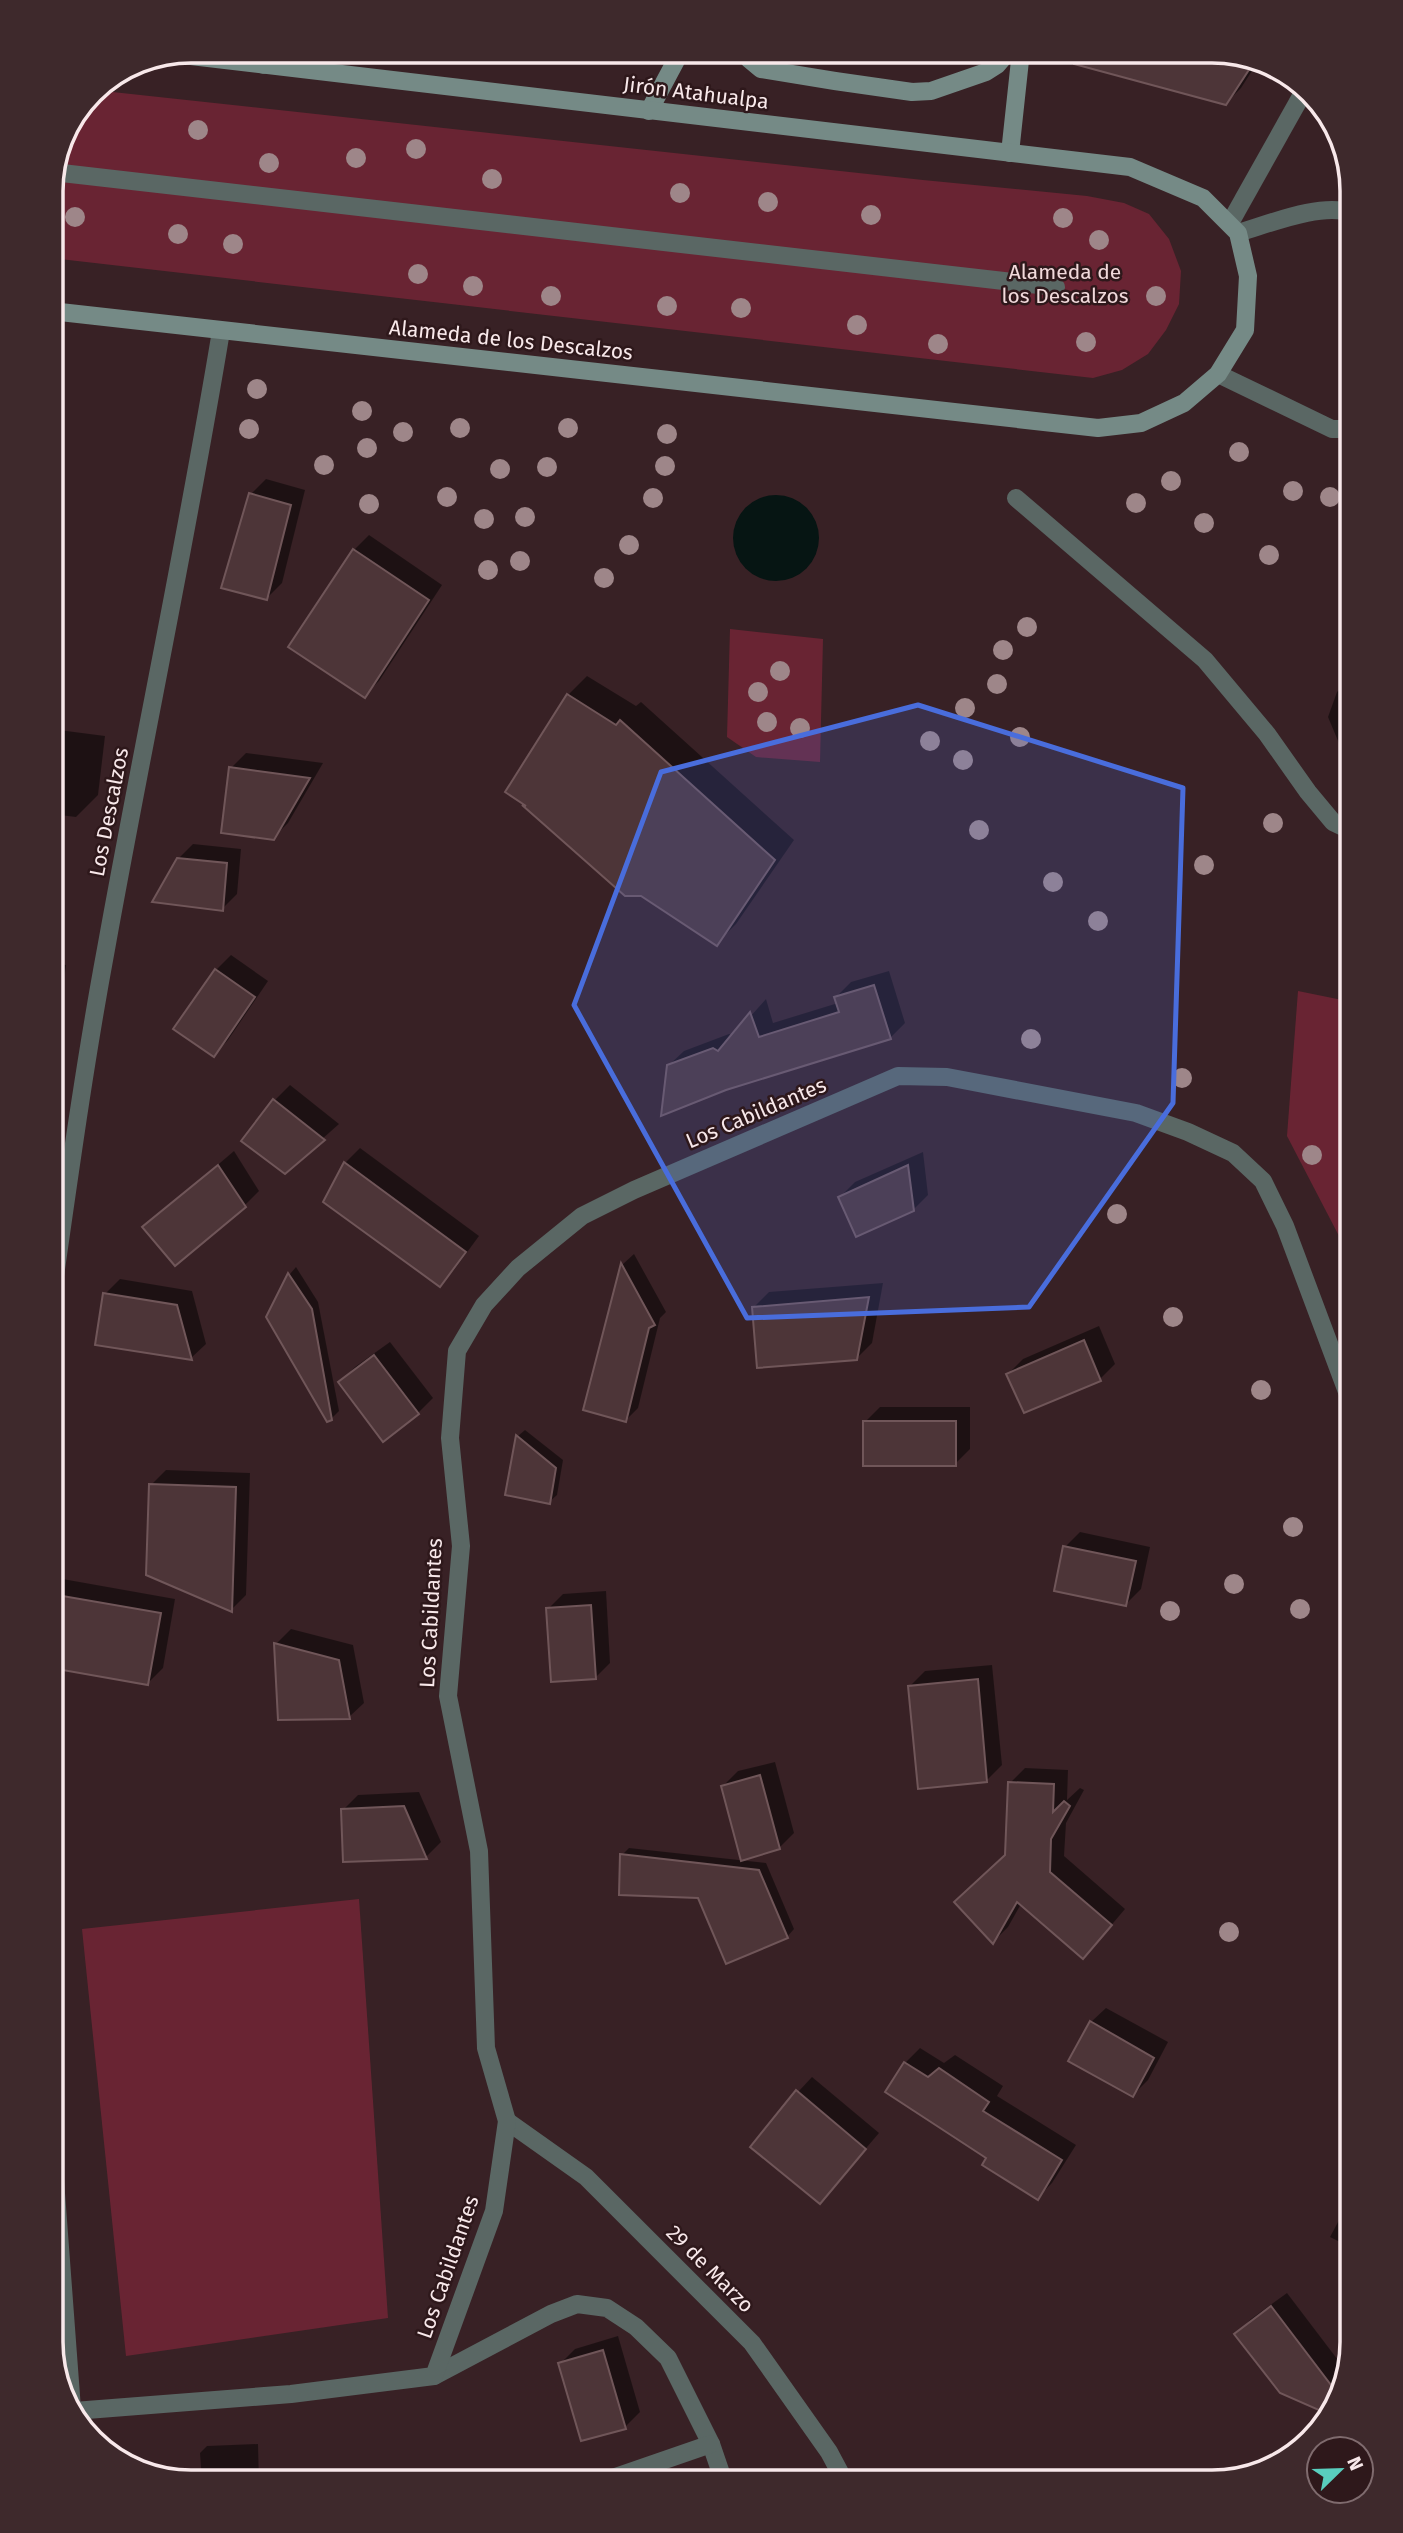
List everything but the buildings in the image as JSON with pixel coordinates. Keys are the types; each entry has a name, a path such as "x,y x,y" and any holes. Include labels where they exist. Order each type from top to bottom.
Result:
{"street":[{"name":"Jirón Atahualpa","path":"301,63 649,111 1130,167 1203,198 1234,228"},
{"path":"649,111 675,63"},
{"path":"753,63 761,69 912,92 939,90 978,75 1000,63"},
{"path":"1010,153 1020,63"},
{"path":"1234,228 1300,99"},
{"path":"64,173 1056,287"},
{"path":"1234,228 1323,210 1340,209"},
{"name":"Alameda de los Descalzos","path":"63,313 1098,428 1141,423 1184,403 1218,374 1245,330 1248,276 1234,228"},
{"name":"Los Descalzos","path":"63,1221 106,950 201,453 221,331"},
{"path":"1218,374 1332,429 1340,429"},
{"path":"1016,498 1206,660 1267,734 1308,792 1333,822 1340,825"},
{"name":"Los Cabildantes","path":"434,2376 494,2211 507,2121 486,2048 479,1851 448,1696 461,1546 450,1438 457,1351 484,1305 518,1268 582,1216 681,1169 898,1076 947,1077 1136,1113 1188,1132 1233,1153 1263,1181 1289,1237 1340,1377"},
{"name":"29 de Marzo","path":"507,2121 586,2177 752,2343 830,2452 839,2470"},
{"path":"63,2281 71,2386"},
{"path":"82,2409 291,2394 434,2376 551,2314 576,2304 607,2308 636,2327 668,2358 711,2444 720,2470"},
{"path":"636,2470 711,2444"}],"highlighted area":[{"path":"918,705 1183,788 1173,1103 1029,1307 747,1318 574,1005 661,772"}],"green space":[{"name":"Alameda de los Descalzos","path":"111,92 1087,196 1124,203 1149,214 1169,239 1181,271 1179,304 1166,330 1148,354 1122,370 1093,378 63,259 65,166 80,127 100,100"},
{"path":"730,629 823,639 820,762 756,757 727,737"},
{"path":"1298,991 1340,1000 1340,1238 1287,1136"},
{"path":"359,1899 388,2318 126,2356 82,1929"}],"shaded area":[{"path":"776,495 793,498 807,507 816,521 819,538 816,555 807,569 793,578 776,581 759,578 745,569 736,555 733,538 736,521 745,507 759,498"}]}
